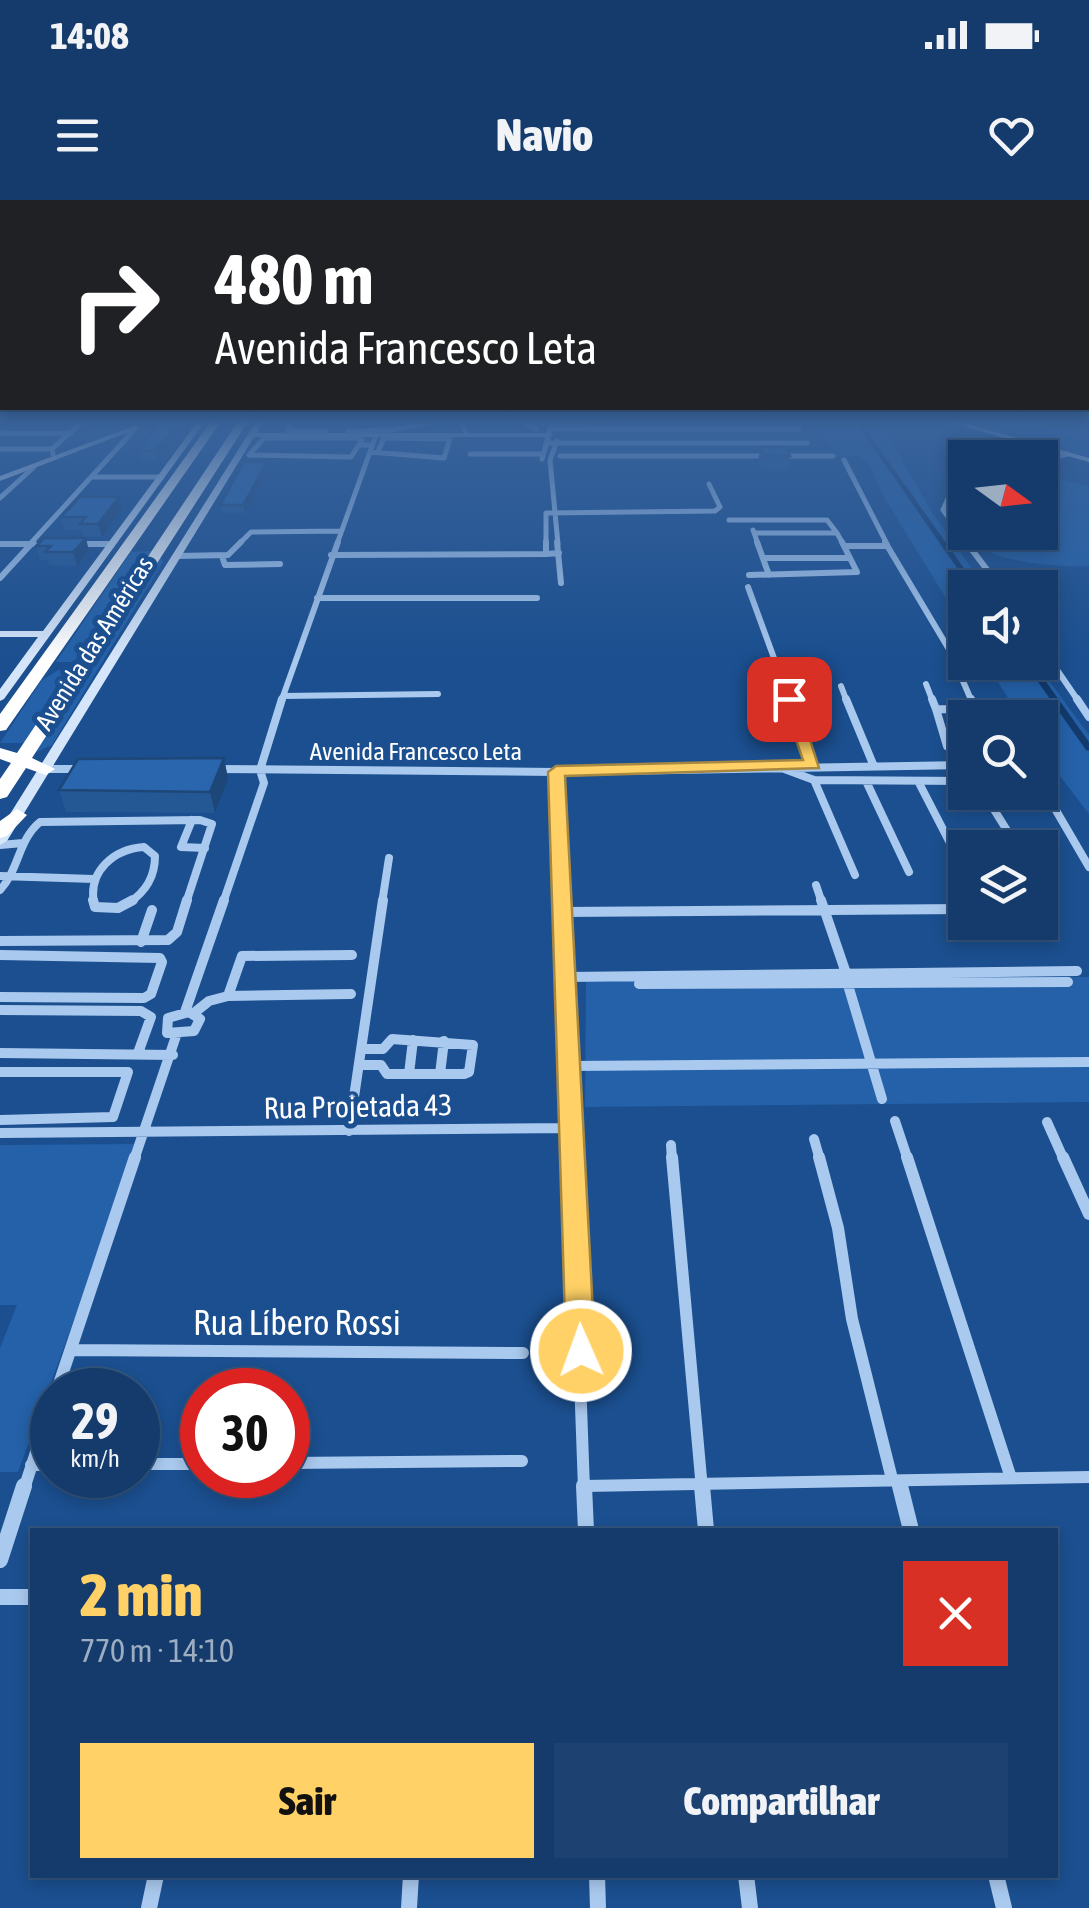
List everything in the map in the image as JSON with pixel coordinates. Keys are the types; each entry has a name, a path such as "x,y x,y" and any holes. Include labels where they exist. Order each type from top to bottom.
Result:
{"highway":[{"name":"Avenida das Américas","path":"0,726 118,548 156,500"},
{"name":"Avenida das Américas","path":"0,793 192,500"},
{"path":"203,500 204,512"},
{"path":"100,560 118,548 158,552 168,562 152,588 148,605"},
{"path":"0,709 30,668 29,659"},
{"path":"20,761 58,750"},
{"path":"0,753 46,769"},
{"path":"0,832 16,816"}],"main road":[{"name":"Avenida das Américas","path":"118,548 148,500"},
{"name":"Avenida das Américas","path":"0,843 211,500"},
{"name":"Avenida das Américas","path":"0,697 100,560"},
{"path":"0,634 45,634"}],"street":[{"path":"0,578 70,500"},
{"path":"189,1012 264,782 260,770 283,696 352,500"},
{"path":"556,500 561,583"},
{"path":"546,554 546,513 715,512 720,508 717,500"},
{"path":"859,500 962,674 972,700"},
{"path":"946,500 943,505 948,524"},
{"path":"729,520 827,520 844,546 855,575 750,576"},
{"path":"750,520 769,575"},
{"path":"177,556 222,556 251,532 340,531"},
{"path":"754,533 837,533"},
{"path":"795,533 807,558"},
{"path":"0,544 48,544"},
{"path":"66,544 118,548"},
{"path":"844,546 886,546"},
{"path":"973,550 990,570"},
{"path":"332,556 559,553"},
{"path":"222,556 225,565 280,564"},
{"path":"764,558 849,558"},
{"path":"748,587 813,765"},
{"path":"316,598 537,598"},
{"path":"1058,672 1089,718"},
{"path":"926,684 947,746"},
{"path":"840,686 874,764"},
{"path":"283,696 438,694"},
{"path":"936,709 948,710"},
{"name":"Avenida Francesco Leta","path":"200,769 556,772 948,764"},
{"path":"778,766 796,777 814,780 948,782"},
{"path":"46,769 95,769"},
{"path":"556,772 586,1528"},
{"path":"814,780 855,875"},
{"path":"866,781 908,872"},
{"path":"918,782 948,839"},
{"path":"1056,810 1089,867"},
{"path":"192,820 182,847 205,848"},
{"path":"0,890 15,876 23,843 35,825 47,821 192,820 212,824 176,932 162,942 0,941"},
{"path":"0,843 23,843"},
{"path":"144,847 155,856 154,875 148,886 118,908 95,907 94,879 109,860 125,849 144,847"},
{"path":"349,1131 389,858"},
{"path":"0,876 94,879"},
{"path":"816,885 882,1099"},
{"path":"564,912 948,908"},
{"path":"141,942 152,910"},
{"path":"0,955 160,958 162,962 151,994 144,998 0,997"},
{"path":"228,996 242,956 352,955"},
{"path":"586,984 1077,971"},
{"path":"566,977 1068,982"},
{"path":"189,1012 200,1019 198,1027 176,1036 167,1033 165,1022 210,1001 228,996 351,994"},
{"path":"0,1010 141,1012 151,1018 138,1053"},
{"path":"65,1368 173,1055 176,1036"},
{"path":"388,1040 444,1041 473,1045 469,1072 387,1074 382,1065 388,1040"},
{"path":"409,1074 413,1040"},
{"path":"440,1074 444,1041"},
{"path":"361,1049 383,1049"},
{"path":"0,1054 173,1055"},
{"path":"570,1066 1089,1062"},
{"path":"359,1064 382,1065"},
{"path":"0,1072 128,1072 128,1078 113,1117 0,1120"},
{"path":"894,1121 1011,1478"},
{"path":"1048,1122 1089,1214"},
{"name":"Rua Projetada 43","path":"0,1133 573,1128"},
{"path":"814,1138 838,1228 852,1319 910,1528"},
{"path":"672,1145 706,1528"},
{"name":"Rua Líbero Rossi","path":"71,1350 523,1354"},
{"path":"310,1463 522,1461"},
{"path":"0,1560 30,1468"},
{"path":"585,1486 1089,1478"},
{"path":"0,1597 30,1597"},
{"path":"149,1908 155,1878"},
{"path":"410,1908 411,1878"},
{"path":"598,1878 598,1908"},
{"path":"746,1878 750,1908"},
{"path":"997,1878 1004,1908"}],"shaded area":[{"path":"886,500 925,500 948,535 948,550 959,550 973,570 948,570 948,601"},
{"path":"1058,500 1089,500 1089,566 1055,566 986,550 1058,550"},
{"path":"151,551 77,662 56,662 131,552"},
{"path":"159,554 163,562 52,745 30,755"},
{"path":"62,668 70,671 65,681 24,743 0,743 42,680"},
{"path":"997,680 1049,680 1089,735 1089,814 1058,774 1058,700 1009,700"},
{"path":"1089,977 1089,1102 585,1107 586,980"},
{"path":"139,1144 56,1368 30,1368 30,1439 18,1472 0,1472 0,1348 17,1305 0,1305 0,1145"}],"building":[{"path":"77,500 117,500 98,524 80,524 86,517 61,517"},
{"path":"223,500 246,500 243,505 220,505"},
{"path":"44,538 86,538 73,552 45,552 51,546 36,546"},
{"path":"224,758 210,792 59,790 78,759"}],"waterway":[{"path":"912,500 962,570"},
{"path":"1041,680 1089,748"}],"route":[{"path":"581,1351 556,772 813,765 789,699"}]}
